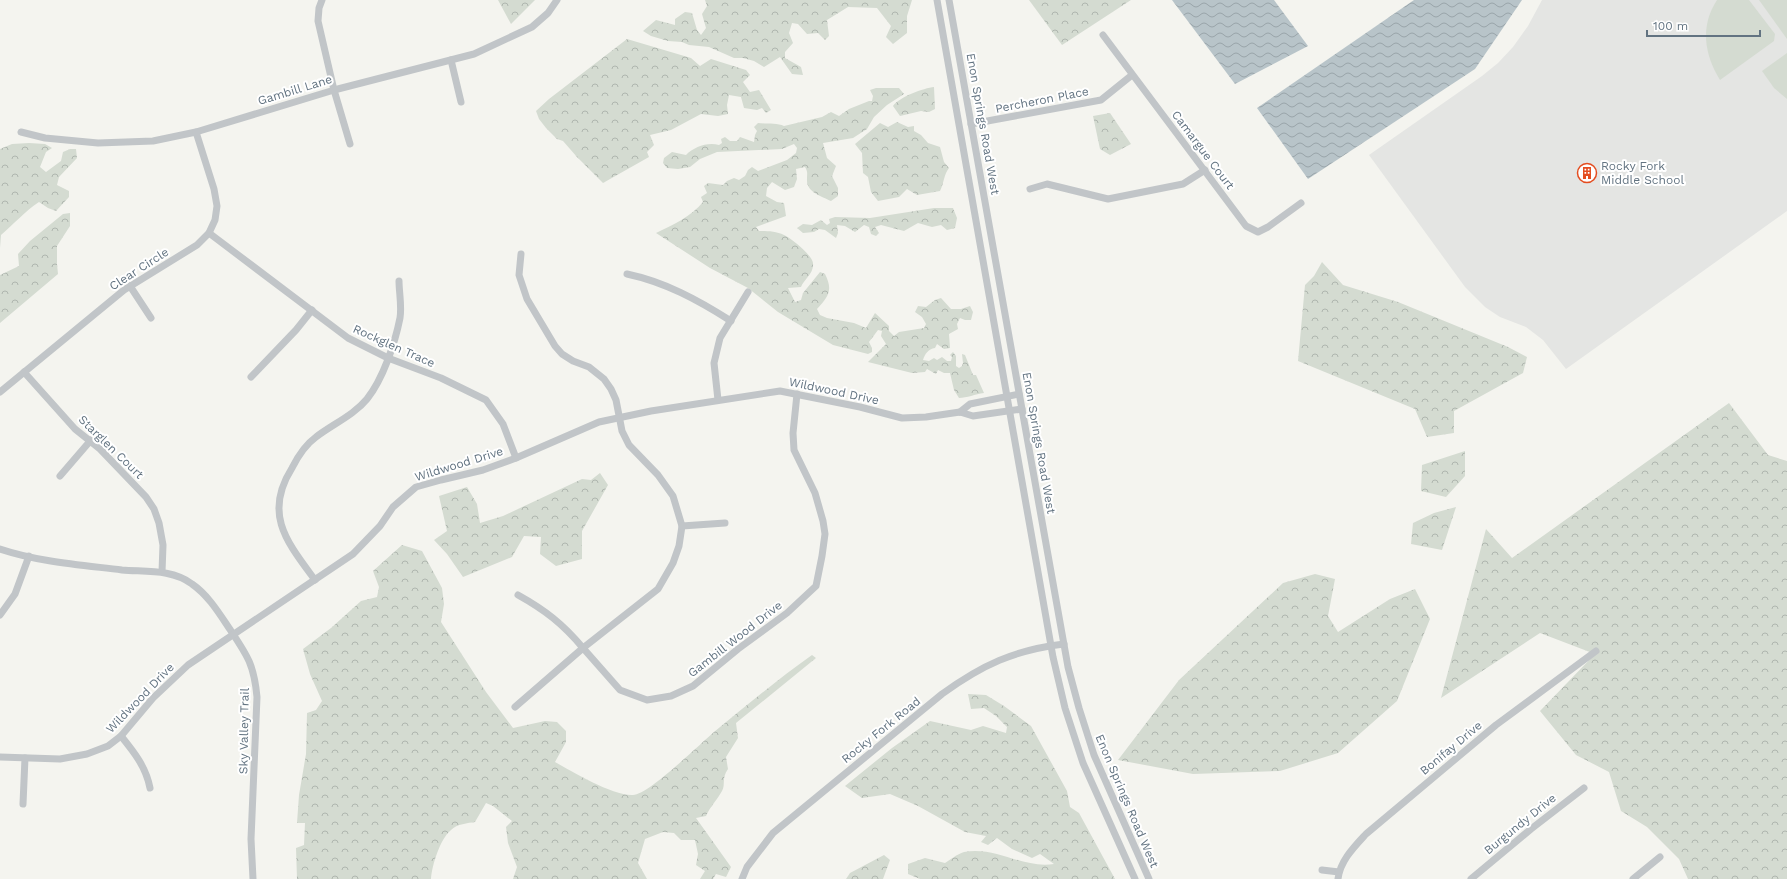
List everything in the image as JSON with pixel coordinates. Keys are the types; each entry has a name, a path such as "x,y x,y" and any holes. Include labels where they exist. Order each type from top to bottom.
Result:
{"street":[{"path":"322,0 319,8 318,21 334,90 350,144"},
{"name":"Gambill Lane","path":"21,132 45,138 98,143 153,140 196,132 334,90 474,54 532,27 548,13 557,0"},
{"name":"Enon Springs Road West","path":"937,0 1051,646 1065,708 1083,763 1135,879"},
{"name":"Enon Springs Road West","path":"949,0 1064,644 1074,690 1094,755 1148,879"},
{"name":"Camargue Court","path":"1103,35 1246,226 1258,232 1268,227 1301,203"},
{"path":"451,60 461,102"},
{"name":"Percheron Place","path":"972,124 1101,100 1132,75"},
{"name":"Clear Circle","path":"0,392 130,286 197,245 209,233 217,206 214,189 196,132"},
{"path":"1030,189 1047,184 1108,198 1183,184 1205,170"},
{"name":"Rockglen Trace","path":"209,233 348,338 388,358 441,378 486,400 503,424 516,458"},
{"path":"515,707 583,648 658,589 673,563 682,526 673,496 658,475 629,445 622,431 616,400 611,389 604,379 589,367 573,361 562,354 555,346 527,299 519,275 521,254"},
{"path":"626,274 640,277 683,293 731,321"},
{"path":"315,580 292,548 284,532 279,518 278,497 287,475 301,452 315,438 362,404 374,389 388,358 400,316 399,281"},
{"path":"130,286 151,318"},
{"path":"718,400 714,363 720,338 748,292"},
{"path":"251,377 296,330 312,310"},
{"name":"Starglen Court","path":"24,372 75,429 91,440 146,497 154,509 160,523 163,545 162,572"},
{"name":"Wildwood Drive","path":"0,757 60,759 87,754 108,746 121,736 154,698 188,665 353,554 380,526 393,507 416,487 480,471 516,458 584,428 620,418 718,400 780,391 902,418 926,417 960,412 973,416 1022,409"},
{"name":"Gambill Wood Drive","path":"518,595 539,607 568,630 620,690 647,700 671,696 693,686 738,649 787,613 816,586 825,534 822,514 815,493 794,450 793,433 797,394"},
{"name":"Wildwood Drive","path":"960,412 970,404 1019,394"},
{"path":"60,476 91,440"},
{"path":"682,526 725,523"},
{"name":"Sky Valley Trail","path":"0,549 59,562 124,570 162,572 179,577 193,584 218,612 252,664 255,679 257,697 251,839 253,879"},
{"path":"0,615 15,594 29,556"},
{"name":"Rocky Fork Road","path":"742,879 747,867 773,833 942,694 969,674 997,660 1033,649 1064,644"},
{"name":"Bonifay Drive","path":"1338,876 1349,853 1366,834 1496,725 1596,651"},
{"path":"121,736 135,754 147,774 150,788"},
{"path":"23,804 25,758"},
{"name":"Burgundy Drive","path":"1471,879 1531,829 1584,788"},
{"path":"1633,879 1660,857"},
{"path":"1322,870 1338,876"}],"shaded area":[{"path":"1542,0 1787,0 1787,211 1566,369 1543,340 1526,327 1500,317 1485,307 1465,287 1369,155 1482,76 1498,63 1513,47 1528,26"}],"green space":[{"path":"498,0 535,0 511,24"},
{"path":"705,0 912,0 907,16 907,33 893,44 886,37 891,26 877,8 848,7 827,20 829,36 825,40 818,33 807,34 798,24 792,23 789,33 793,43 785,52 785,58 801,67 803,75 792,74 780,57 764,67 754,61 743,58 734,58 709,47 668,41 651,36 643,31 656,20 675,25 675,19 685,12 692,13 697,30 701,35 706,28 702,14 707,6"},
{"path":"1029,0 1131,0 1062,45"},
{"path":"1717,0 1749,0 1775,34 1774,41 1720,80 1710,60 1706,40 1708,20"},
{"path":"1759,0 1787,0 1787,39"},
{"path":"627,39 691,58 700,66 711,59 746,70 750,75 743,82 750,92 759,90 771,110 766,113 762,108 757,110 744,108 741,97 729,95 727,105 728,114 718,116 701,114 671,130 650,135 654,145 647,152 649,157 603,183 563,141 557,139 546,128 539,119 536,111 549,99"},
{"path":"1787,53 1787,99 1774,88 1762,71"},
{"path":"934,87 935,109 929,112 921,111 900,116 893,106 901,99 924,89"},
{"path":"876,88 899,88 904,94 887,105 874,117 867,129 853,138 823,143 827,158 836,166 832,176 838,188 838,196 831,201 815,193 807,183 807,170 805,167 796,169 797,179 794,187 785,190 772,182 767,188 766,196 777,202 784,203 786,216 756,227 759,231 775,232 787,237 801,247 812,260 812,270 801,287 788,288 795,302 801,300 803,293 820,272 825,274 829,284 829,289 827,296 817,309 820,315 827,318 854,323 866,328 875,313 889,326 889,331 894,336 899,332 924,328 926,324 922,317 915,312 918,306 926,307 935,300 941,298 951,309 961,309 970,306 973,312 971,320 960,318 957,324 958,329 949,334 950,348 944,349 937,344 935,348 930,349 927,352 923,360 929,361 934,358 937,360 942,357 947,361 951,361 952,357 950,355 953,352 956,356 956,366 959,368 963,363 962,354 965,355 973,375 976,375 984,393 959,398 954,390 950,373 944,373 938,370 936,374 927,369 925,372 912,373 868,362 886,344 881,336 882,331 878,330 869,342 872,352 868,354 833,345 778,312 748,288 710,268 656,233 693,212 703,202 701,197 707,193 704,186 708,183 723,185 727,181 734,178 739,180 745,176 748,170 752,167 758,171 787,160 796,153 797,148 794,144 782,149 717,152 700,159 690,167 678,169 667,168 663,163 664,158 672,152 686,155 701,146 710,144 719,145 722,143 721,139 725,137 730,141 737,141 740,137 754,142 757,131 754,127 758,123 784,126 822,117 831,112 839,116 849,109 872,101 873,96 870,90"},
{"path":"1110,113 1131,144 1110,155 1100,149 1093,116"},
{"path":"897,122 908,127 914,126 914,131 921,135 928,143 940,147 944,162 949,168 940,191 917,195 907,189 899,197 878,201 871,192 868,177 863,173 862,153 855,144 880,123 888,127"},
{"path":"12,144 45,144 52,148 46,152 40,167 46,172 61,161 63,152 70,149 76,149 77,158 59,177 57,185 69,191 69,197 56,211 39,202 1,235 0,248 0,149"},
{"path":"934,208 953,208 957,218 955,228 947,230 941,225 932,227 918,223 904,231 881,225 875,227 879,233 876,236 871,234 869,227 864,225 855,232 845,226 837,225 838,233 836,238 825,230 819,229 814,232 803,233 797,228 803,224 812,225 821,220 827,225 830,223 829,219 835,217 870,218"},
{"path":"70,213 70,226 57,246 58,274 0,323 0,275 19,266 18,254 30,241 63,214"},
{"path":"1322,262 1343,285 1398,302 1508,347 1527,357 1523,373 1454,411 1454,433 1427,437 1415,409 1298,361 1305,285 1314,276"},
{"path":"1729,403 1768,455 1787,461 1787,879 1688,879 1679,859 1647,827 1621,811 1609,772 1576,755 1540,711 1595,654 1540,633 1441,698 1486,529 1512,558"},
{"path":"1465,451 1465,476 1446,497 1421,491 1422,465"},
{"path":"600,473 608,485 582,531 582,559 556,566 540,554 541,537 524,536 512,557 463,577 447,554 434,540 447,531 439,496 467,487 477,504 480,523 503,516 582,479 591,480"},
{"path":"1456,507 1442,550 1411,544 1413,523 1434,513"},
{"path":"402,545 422,551 442,588 444,604 441,622 486,692 513,728 545,721 557,722 566,731 566,742 555,762 593,783 615,792 633,795 650,787 774,683 812,655 816,658 736,723 738,738 726,757 728,769 723,788 706,816 696,818 731,867 726,877 716,874 713,879 700,879 705,871 696,865 698,854 695,840 681,840 674,833 663,832 645,839 638,863 647,879 513,879 517,867 508,843 506,827 512,821 493,806 486,803 475,822 456,826 443,839 437,853 431,879 297,879 296,848 304,845 305,823 297,823 299,795 306,754 307,713 316,710 322,701 310,674 303,649 331,628 361,601 377,597 379,587 373,571"},
{"path":"1315,574 1335,579 1328,616 1338,632 1390,599 1415,589 1430,619 1397,701 1338,753 1280,771 1193,774 1118,760 1179,680 1283,583"},
{"path":"968,694 986,695 1031,726 1067,791 1070,807 1079,813 1115,879 920,879 908,874 908,864 925,858 945,863 961,853 976,851 998,854 1020,861 1043,865 1054,864 1040,854 1032,858 1012,849 997,838 988,845 981,842 986,836 965,832 918,806 890,794 862,798 845,786 892,748 930,721 971,730 983,726 1006,733 1007,727 996,716 984,708 971,709"},
{"path":"884,855 890,860 883,879 846,879 850,873"}],"water":[{"path":"1172,0 1274,0 1308,46 1235,84"},
{"path":"1414,0 1522,0 1475,69 1308,179 1257,108"}],"place":[{"name":"Rocky Fork Middle School","path":"1587,173"}]}
